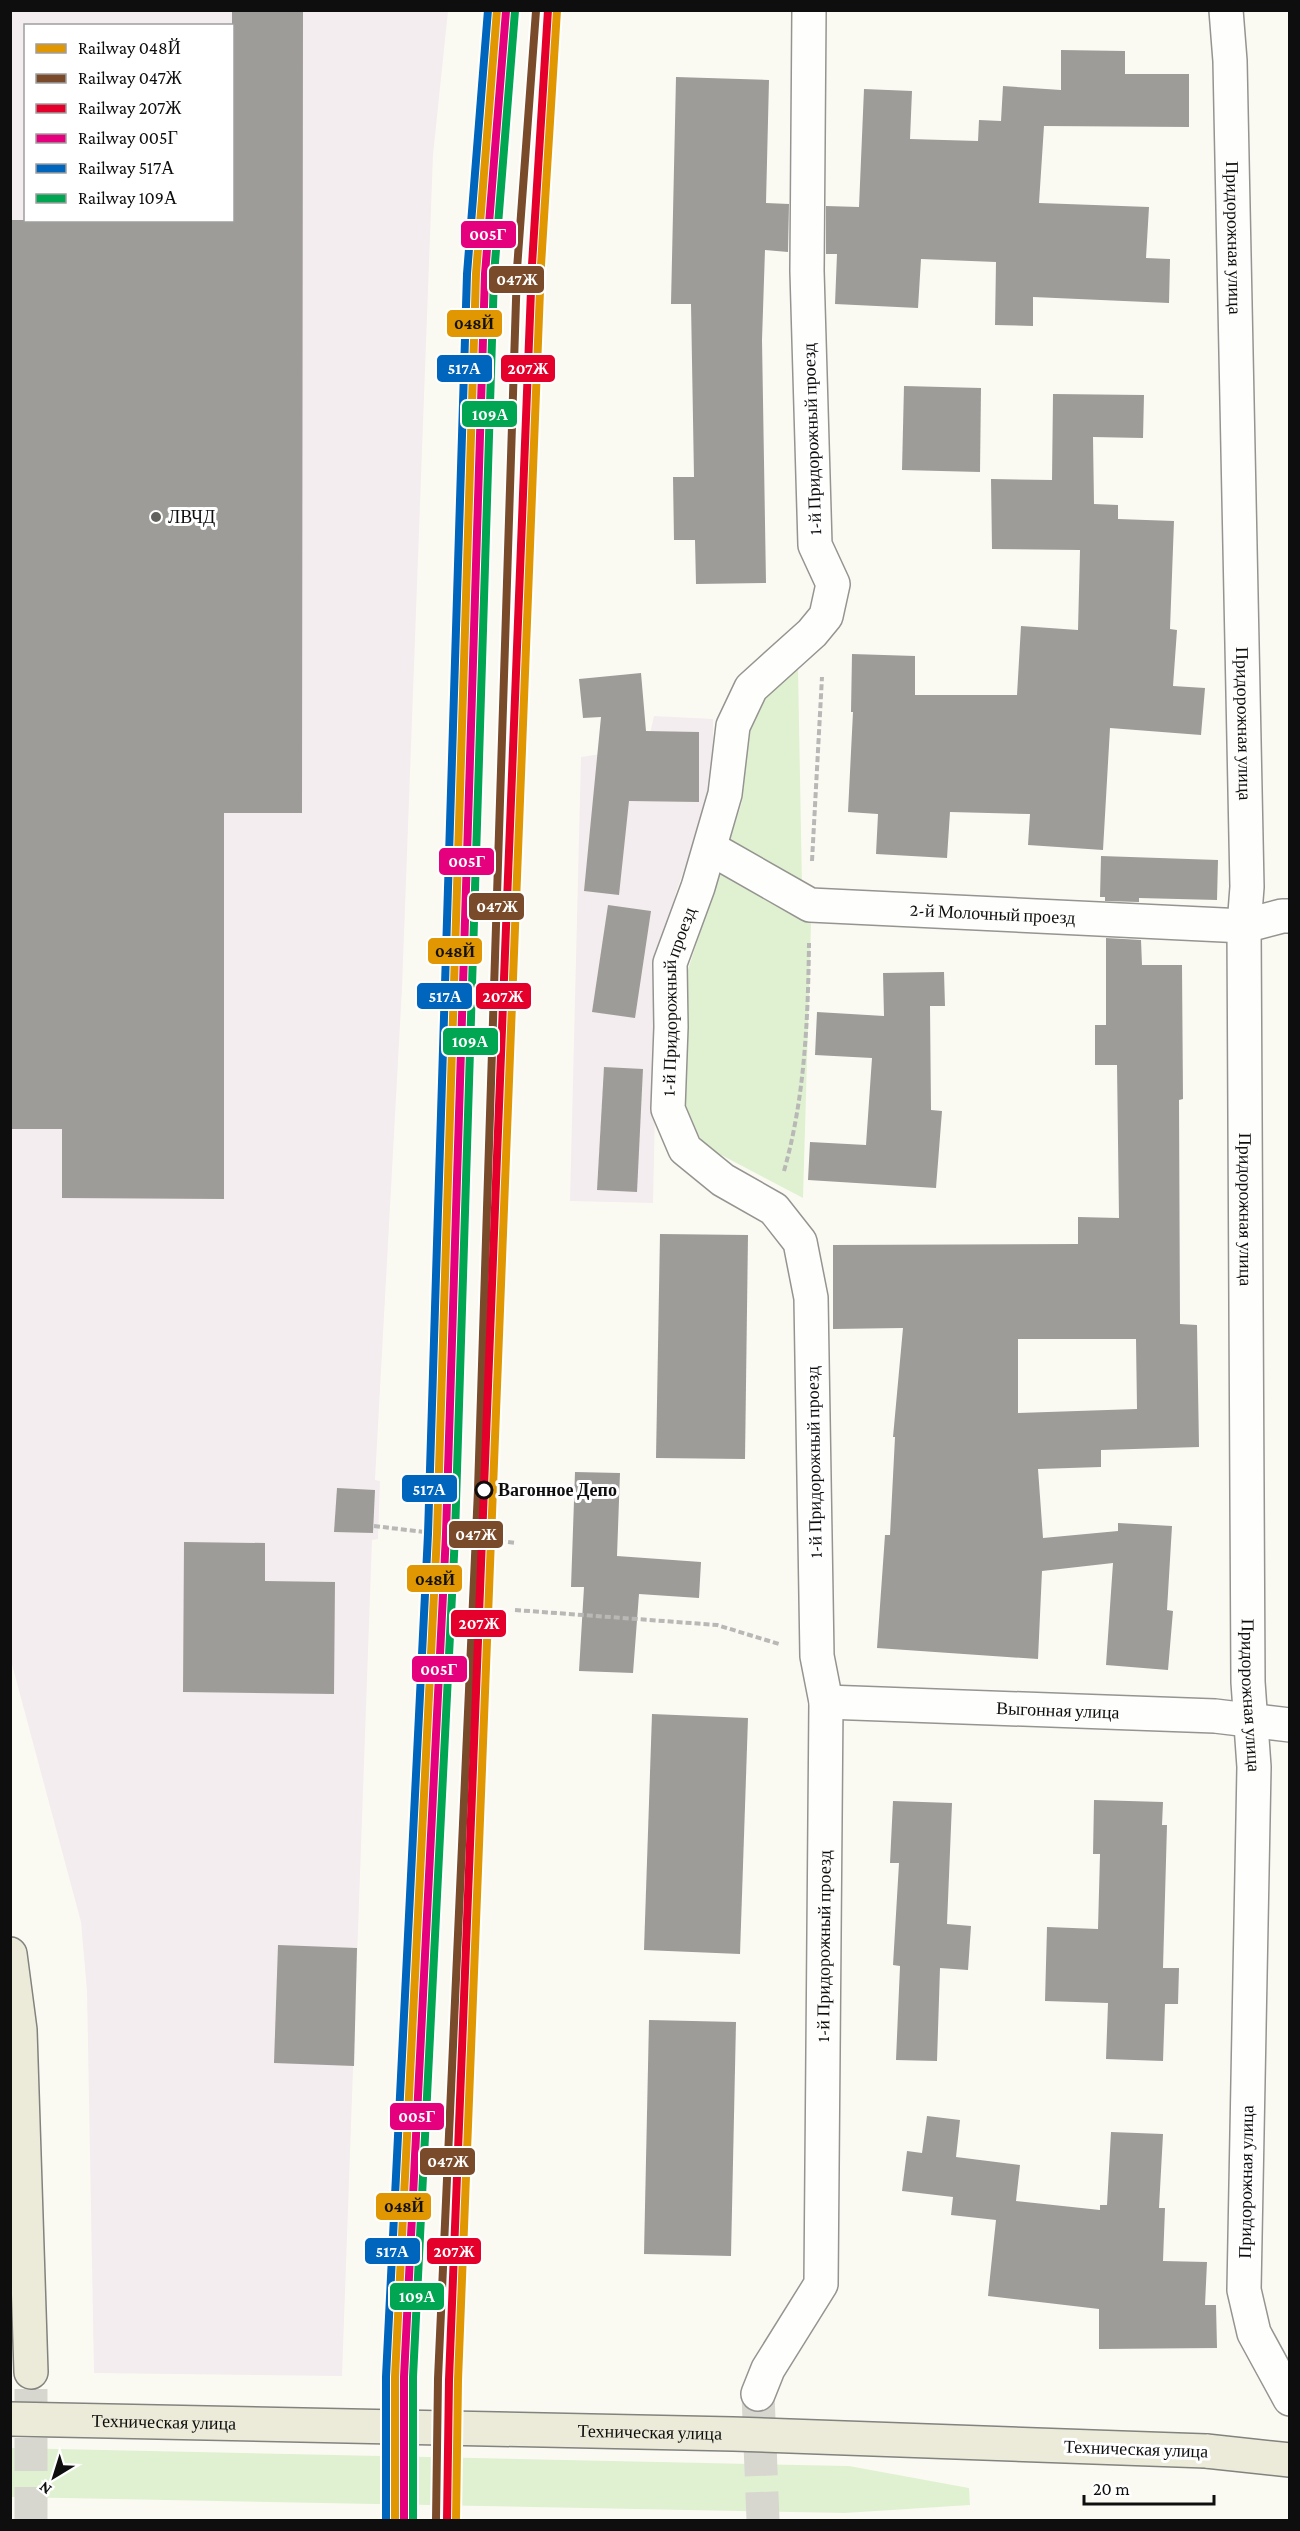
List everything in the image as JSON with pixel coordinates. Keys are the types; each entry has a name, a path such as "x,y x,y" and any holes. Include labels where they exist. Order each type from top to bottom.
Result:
{"main road":[{"path":"10,1954 20,2030 20,2312 31,2372"},
{"name":"Техническая улица","path":"10,2419 733,2434 1206,2451 1290,2460"}],"street":[{"name":"1-й Придорожный проезд","path":"758,2394 768,2369 821,2284 826,1702 817,1656 811,1298 800,1242 774,1209 723,1180 685,1149 668,1109 671,1027 670,963 698,887 725,794 733,726 750,688 812,633 826,615 832,584 815,545 807,271 809,10"},
{"name":"Придорожная улица","path":"1226,10 1230,73 1247,875 1244,926 1248,1670 1254,1767 1244,2290 1254,2333 1290,2399"},
{"name":"2-й Молочный проезд","path":"710,848 810,905 1244,926 1290,916"},
{"name":"Выгонная улица","path":"826,1702 1215,1716 1290,1725"}],"path":[{"path":"374,1527 516,1543"},
{"path":"515,1610 717,1625 817,1656"}],"shaded area":[{"path":"10,11 448,11 433,155 402,988 375,1480 380,1481 378,1539 372,1540 342,2376 94,2373 87,1991 81,1922 10,1657"},
{"path":"654,716 713,719 713,789 676,892 658,969 653,1203 570,1201 581,757 647,747"}],"green space":[{"path":"798,667 802,886 811,924 803,1198 706,1147 682,1109 686,976 742,802 750,716 763,695"},
{"path":"11,2448 849,2466 969,2488 970,2505 845,2513 11,2497"}],"building":[{"name":"ЛВЧД","path":"232,10 303,10 302,813 224,813 224,1199 62,1198 62,1129 10,1129 10,220 24,220 24,222 234,222 234,24 232,24"},
{"path":"1061,50 1125,51 1125,74 1189,74 1189,127 1044,126 1039,203 1149,207 1146,258 1170,259 1169,303 1033,297 1033,326 995,325 996,262 921,259 918,308 835,304 837,254 826,254 826,206 859,207 864,89 912,91 910,139 978,141 979,120 1001,121 1003,86 1061,90"},
{"path":"676,77 769,80 766,203 789,204 788,252 765,250 762,340 766,583 696,584 695,540 674,540 673,477 694,477 691,304 671,304"},
{"path":"904,386 981,388 980,472 902,470"},
{"path":"1053,394 1144,395 1143,438 1093,437 1094,504 1118,505 1118,519 1174,521 1170,629 1177,630 1173,686 1205,688 1201,735 1110,728 1103,850 1028,845 1030,814 950,812 947,858 876,854 878,814 848,812 853,712 851,712 852,654 915,656 915,695 1017,695 1021,626 1078,630 1080,550 992,549 991,479 1052,480"},
{"path":"641,673 646,731 699,732 699,802 629,801 619,895 584,891 601,717 583,718 579,679"},
{"path":"1101,856 1218,860 1217,900 1139,898 1139,902 1105,901 1105,897 1100,897"},
{"path":"608,905 651,911 635,1018 592,1012"},
{"path":"1106,938 1141,940 1142,965 1182,965 1183,1099 1179,1100 1180,1324 1197,1325 1199,1447 1101,1450 1101,1467 1038,1469 1043,1538 1118,1531 1118,1523 1172,1526 1167,1610 1173,1611 1168,1670 1106,1665 1113,1563 1042,1571 1038,1659 877,1648 885,1535 890,1535 895,1437 893,1437 903,1328 833,1329 833,1245 1078,1244 1078,1217 1119,1218 1117,1065 1095,1065 1095,1025 1106,1025","holes":["1018,1339 1136,1339 1137,1409 1018,1413"]},
{"path":"944,972 945,1006 930,1006 931,1110 942,1111 936,1188 808,1180 810,1142 866,1145 872,1058 815,1055 817,1012 884,1016 883,973"},
{"path":"604,1067 643,1069 637,1192 597,1190"},
{"path":"660,1234 748,1235 745,1459 656,1458"},
{"path":"575,1472 620,1473 617,1556 701,1562 699,1598 639,1594 633,1673 579,1671 584,1587 571,1587"},
{"path":"337,1488 375,1490 373,1533 334,1532"},
{"path":"184,1542 265,1543 265,1581 335,1582 334,1694 183,1692"},
{"path":"652,1714 748,1718 740,1954 644,1950"},
{"path":"1094,1800 1163,1802 1162,1825 1167,1825 1163,1968 1179,1968 1178,2004 1165,2004 1163,2061 1106,2059 1108,2003 1045,2001 1047,1927 1098,1929 1100,1854 1093,1854"},
{"path":"893,1801 952,1803 947,1924 971,1926 968,1970 940,1968 937,2061 896,2060 900,1966 893,1965 899,1863 890,1863"},
{"path":"278,1945 357,1948 354,2066 274,2063"},
{"path":"649,2020 736,2022 731,2256 644,2254"},
{"path":"927,2116 960,2120 956,2157 1020,2165 1016,2201 1100,2210 1100,2205 1107,2205 1111,2132 1163,2134 1159,2208 1165,2208 1163,2261 1207,2262 1205,2305 1216,2305 1217,2348 1099,2349 1099,2309 988,2296 996,2220 951,2215 953,2197 902,2191 907,2151 922,2153"}],"tunnel":[{"path":"31,2372 31,2520"},
{"path":"758,2394 763,2520"}],"rail line":[{"name":"517А","path":"386,2520 386,2377 428,1534 467,274 488,10"},
{"name":"048Й","path":"395,2520 395,2377 437,1534 476,274 497,10"},
{"name":"207Ж","path":"447,2520 449,2380 532,265 548,10"},
{"name":"048Й","path":"456,2520 458,2380 541,265 557,10"},
{"name":"005Г","path":"404,2520 404,2377 446,1534 485,274 506,11"},
{"name":"109А","path":"413,2520 413,2377 455,1535 494,275 515,11"},
{"name":"047Ж","path":"436,2520 438,2379 478,1490 517,269 536,11"}],"place":[{"name":"ЛВЧД","path":"156,517"},
{"name":"Вагонное Депо","path":"484,1490"}]}
